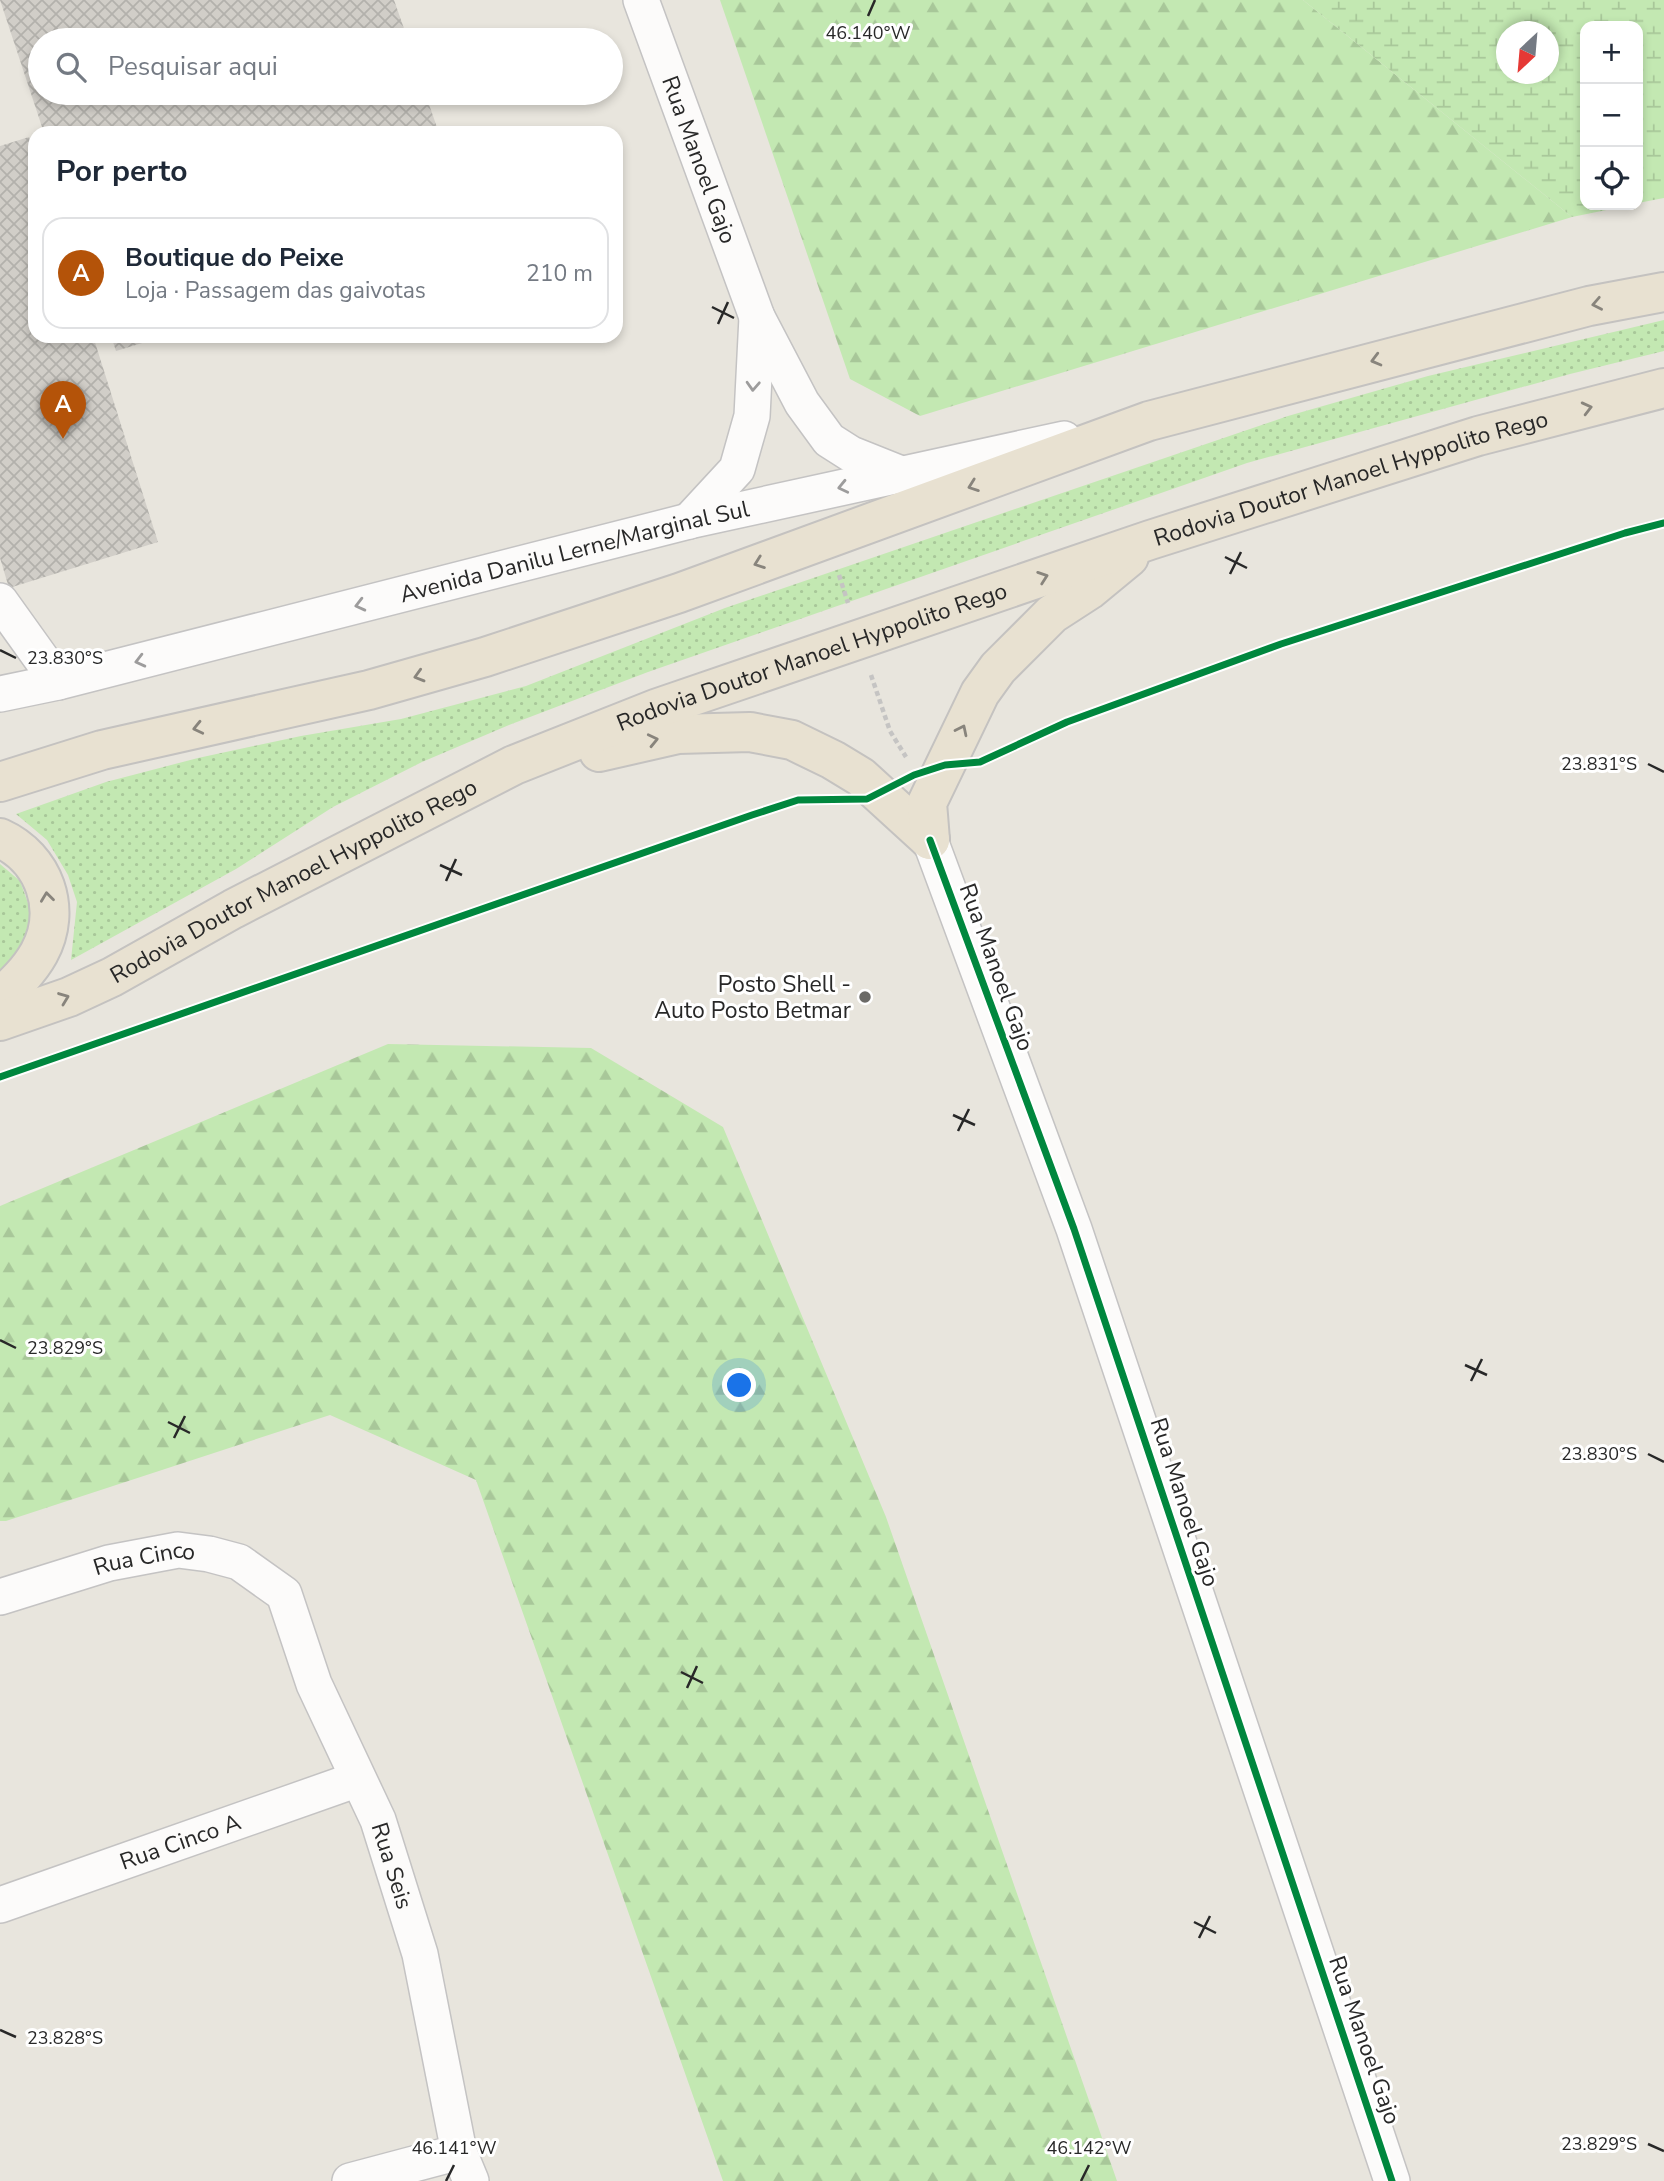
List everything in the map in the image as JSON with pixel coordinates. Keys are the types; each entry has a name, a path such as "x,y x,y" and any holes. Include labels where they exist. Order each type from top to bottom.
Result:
{"highway":[{"path":"0,782 102,750 369,690 485,657 679,593 1149,421 1590,306 1664,292"},
{"name":"Rodovia Doutor Manoel Hyppolito Rego","path":"0,1021 69,997 112,976 233,909 514,765 658,708 1150,540 1478,436 1664,388"},
{"path":"930,840 927,803 980,693 992,676 1052,614 1089,590 1150,540"},
{"path":"514,765 597,753 678,734 750,732 792,740 833,760 861,777 930,840"},
{"path":"0,838 9,842 34,863 48,891 48,923 41,951 24,976 0,998"}],"street":[{"name":"Rua Manoel Gajo","path":"641,0 757,317 802,403 829,440 851,454 901,474"},
{"name":"Rua Manoel Gajo","path":"689,521 737,469 752,416 757,317"},
{"name":"Avenida Danilu Lerne/Marginal Sul","path":"0,694 58,682 689,521 1149,421"},
{"path":"0,601 58,682"},
{"name":"Rua Manoel Gajo","path":"930,840 1074,1229 1392,2181"},
{"name":"Rua Cinco","path":"0,1597 108,1563 178,1550 239,1562 284,1594"},
{"name":"Rua Seis","path":"284,1594 314,1684 378,1820 420,1954 465,2167 351,2181"},
{"name":"Rua Cinco A","path":"0,1905 358,1779"}],"green space":[{"path":"720,0 1303,0 1572,217 920,416 850,379"},
{"path":"1303,0 1664,0 1664,198 1643,202 1643,21 1580,21 1580,210 1606,210 1572,217"},
{"path":"1664,320 1664,351 1570,374 1247,463 648,672 509,725 422,762 333,807 236,869 71,960 77,902 68,875 47,840 16,814 106,782 198,758 301,736 401,719 526,686 725,608 1288,416 1428,376"},
{"path":"0,864 20,881 32,914 18,962 0,981"},
{"path":"388,1044 591,1048 723,1127 886,1517 1117,2181 723,2181 476,1480 330,1415 0,1521 0,1206"}],"building":[{"path":"0,0 394,0 404,28 28,28 28,85"},
{"path":"35,105 429,105 437,126 42,126"},
{"path":"28,137 28,343 95,343 158,542 9,588 0,558 0,146"},
{"path":"113,343 142,343 116,351"}],"cycle path":[{"path":"0,1077 752,815 798,800 867,799 914,775 945,765 980,762 1067,722 1281,644 1625,533 1664,523"},
{"path":"930,840 1074,1229 1392,2181"}],"place":[{"name":"Boutique do Peixe","path":"63,439"},
{"name":"Posto Shell - Auto Posto Betmar","path":"865,997"}]}
